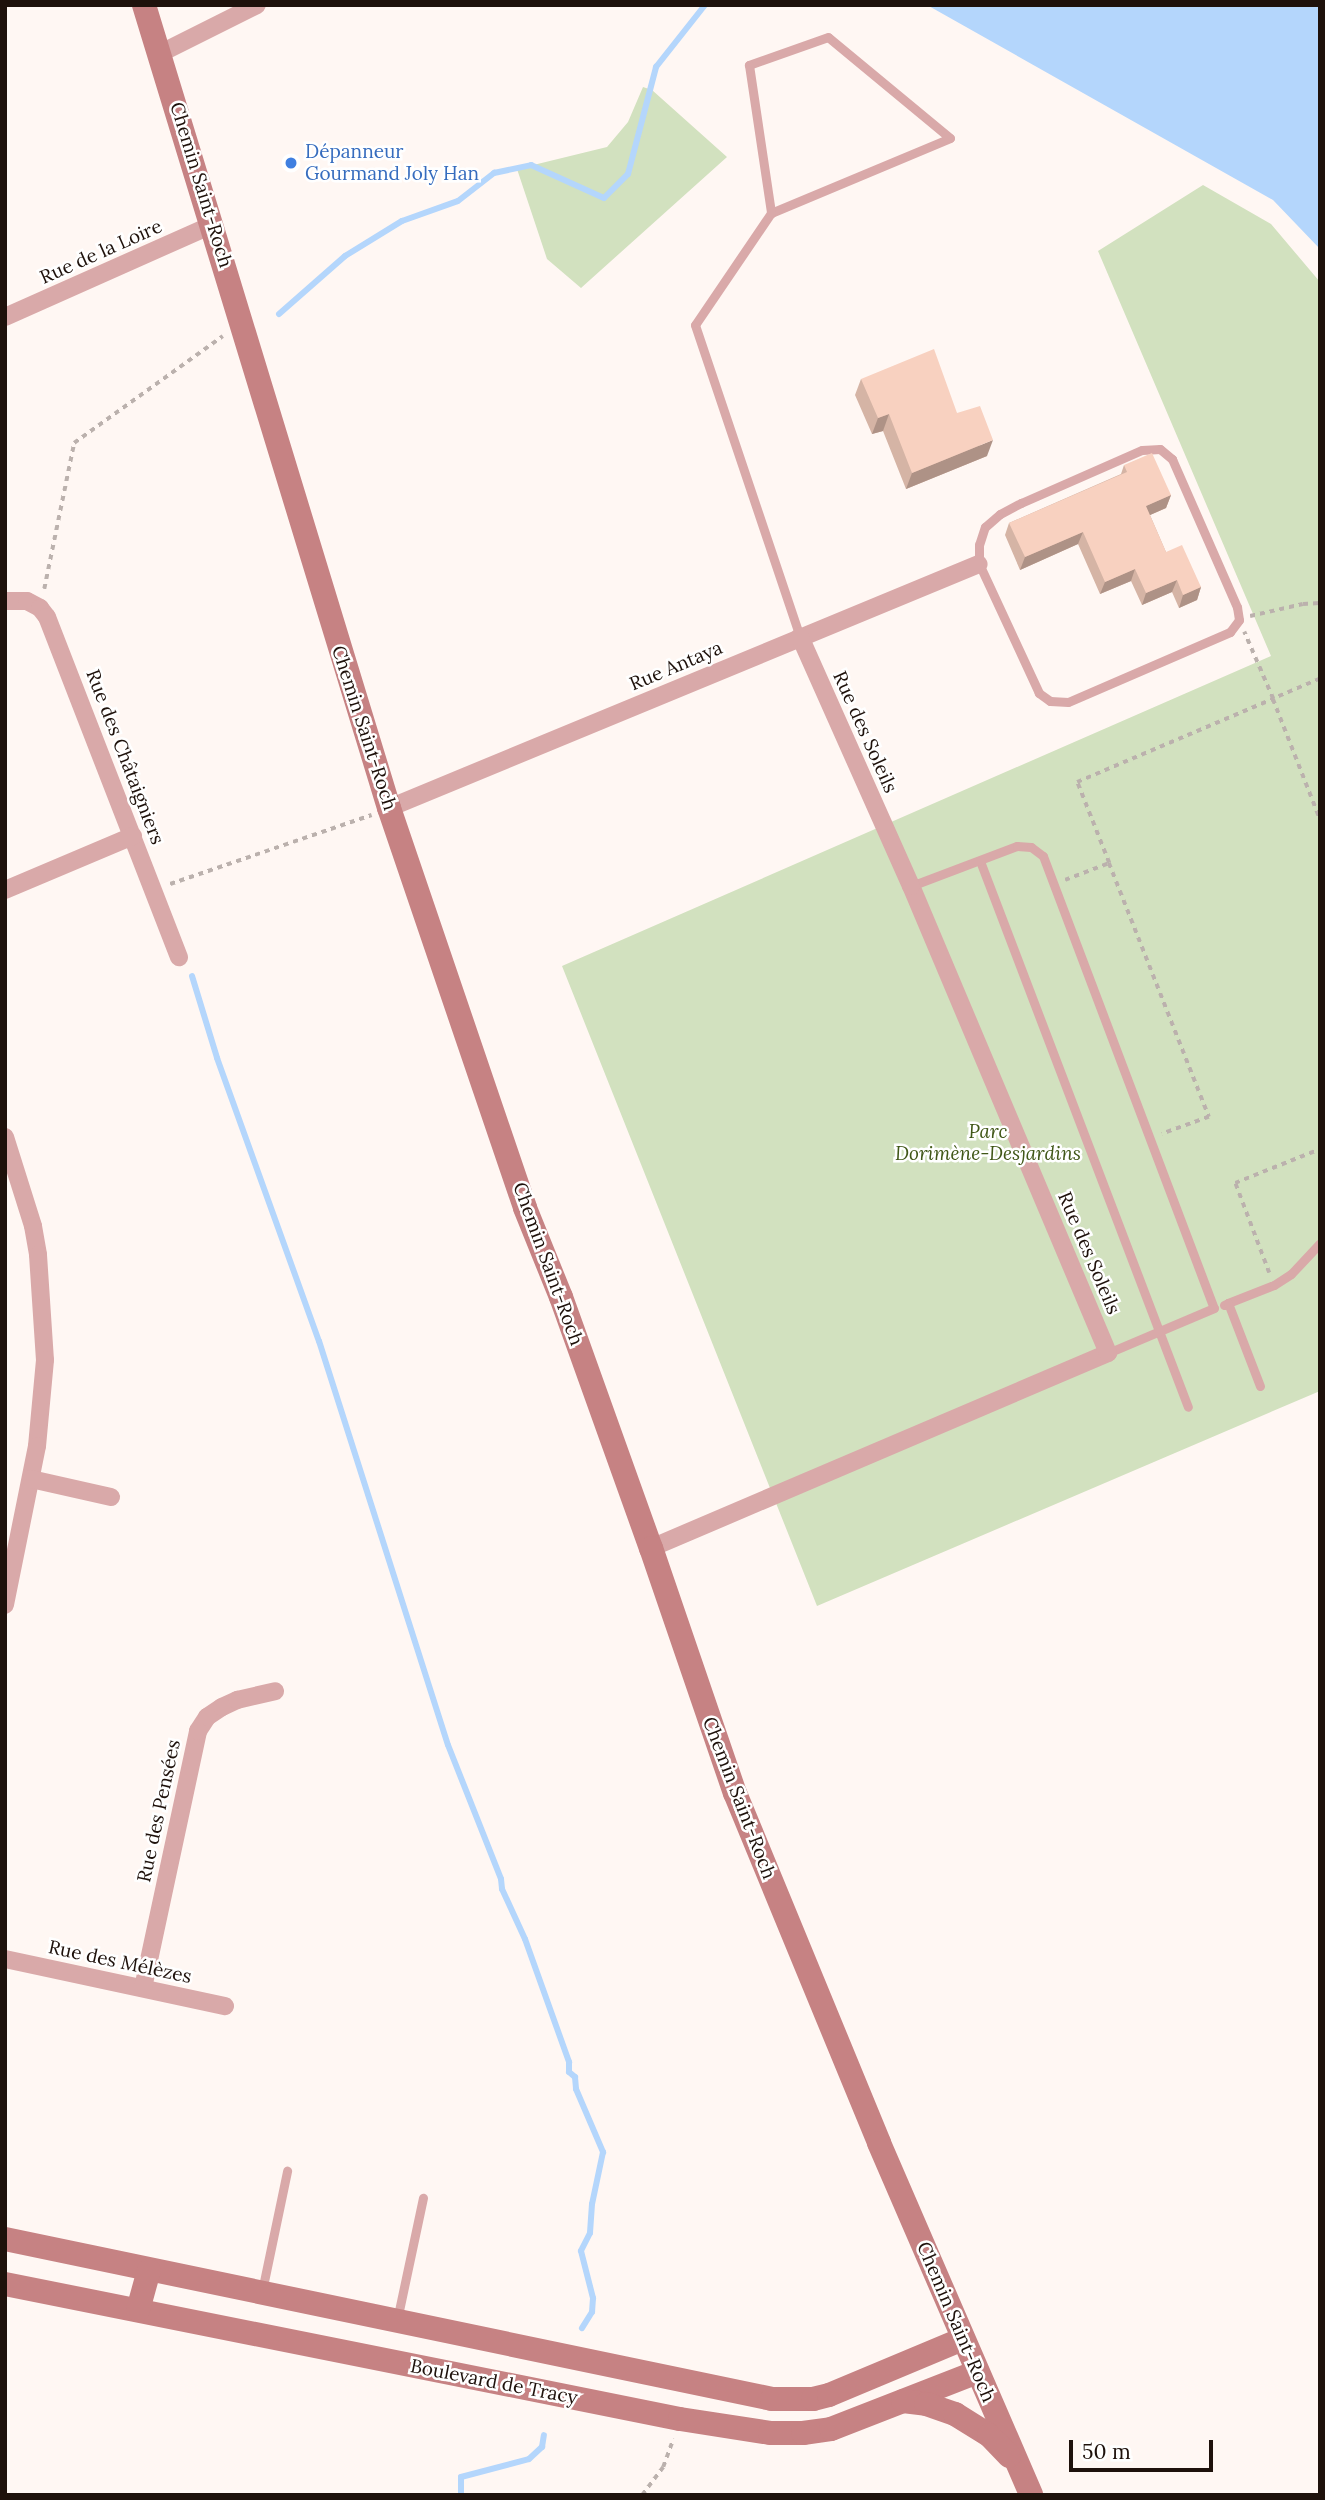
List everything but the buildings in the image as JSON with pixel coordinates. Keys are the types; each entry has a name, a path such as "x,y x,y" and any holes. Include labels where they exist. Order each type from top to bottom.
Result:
{"main road":[{"name":"Chemin Saint-Roch","path":"144,5 161,53 317,579 389,808 525,1209 561,1297 735,1793 878,2144 1031,2495"},
{"name":"Boulevard de Tracy","path":"5,2239 757,2397 800,2400 829,2395 963,2339"},
{"path":"138,2310 149,2270"},
{"name":"Boulevard de Tracy","path":"5,2284 733,2430 803,2434 831,2429 977,2372"},
{"path":"559,2395 565,2357"},
{"path":"903,2401 939,2408 972,2424 989,2435 1019,2467"}],"street":[{"path":"161,53 257,5"},
{"name":"Rue de la Loire","path":"6,316 212,225"},
{"name":"Rue Antaya","path":"389,808 979,564"},
{"path":"5,601 27,601 40,608"},
{"name":"Rue des Châtaigniers","path":"40,608 52,627 179,957"},
{"name":"Rue des Soleils","path":"800,637 911,886 1108,1353"},
{"path":"5,890 133,836"},
{"path":"5,1137 33,1226 43,1307 44,1389 31,1479 5,1605"},
{"path":"651,1548 1108,1353"},
{"path":"31,1479 111,1497"},
{"name":"Rue des Pensées","path":"144,1988 198,1731 207,1717 222,1707 237,1700 275,1691"},
{"name":"Rue des Mélèzes","path":"5,1959 225,2006"}],"lane":[{"path":"771,214 749,65 828,37 950,138 771,214 695,325 800,637"},
{"path":"1160,449 1172,459 1237,607 1239,620 1230,632 1068,702 1050,701 1039,693 979,564 979,545 985,527 1000,514 1142,450 1160,449"},
{"path":"911,886 1017,846 1031,848 1043,856 1214,1308"},
{"path":"980,861 1188,1407"},
{"path":"1108,1353 1274,1285 1291,1274 1320,1242"},
{"path":"1228,1303 1260,1386"},
{"path":"261,2293 287,2171"},
{"path":"397,2321 423,2198"}],"path":[{"path":"40,608 74,443 242,322"},
{"path":"1320,603 1281,608 1239,620 1320,818"},
{"path":"1150,1139 1209,1117 1077,782 1320,679"},
{"path":"153,890 389,808"},
{"path":"1054,885 1109,863"},
{"path":"1274,1285 1235,1183 1320,1149"},
{"path":"642,2495 663,2467 680,2419"}],"green space":[{"path":"643,87 652,90 727,157 581,288 547,259 517,169 607,147 628,122"},
{"name":"Parc Dorimène-Desjardins","path":"1203,185 1271,224 1320,282 1320,1391 817,1606 562,966 1271,656 1098,251"}],"water":[{"path":"927,5 1320,5 1320,249 1273,200"}],"waterway":[{"path":"279,314 345,256 402,221 458,201 494,173 531,165 604,198 628,174 656,67 705,5"},
{"path":"192,976 217,1058 319,1341 448,1745 501,1879 502,1889 525,1939 569,2062 569,2072 575,2077 576,2089 603,2152 592,2204 590,2233 581,2251 593,2298 592,2312 582,2328"},
{"path":"461,2495 461,2477 529,2459 542,2447 544,2435"}],"place":[{"name":"Dépanneur Gourmand Joly Han","path":"291,163"}]}
